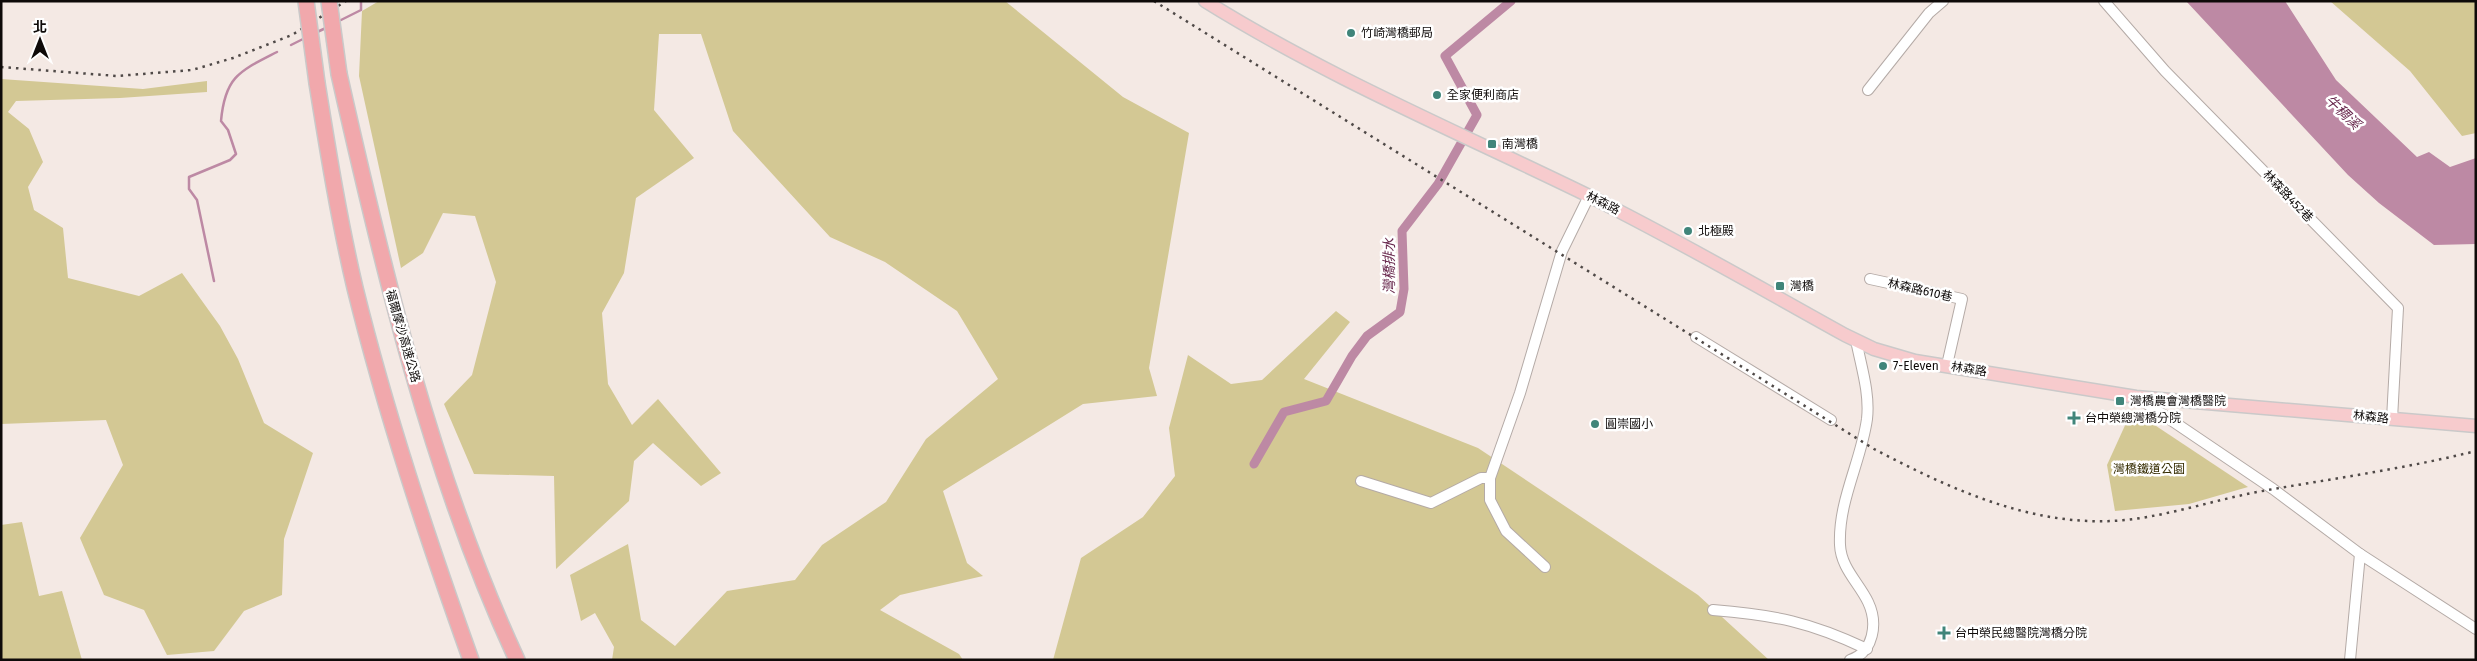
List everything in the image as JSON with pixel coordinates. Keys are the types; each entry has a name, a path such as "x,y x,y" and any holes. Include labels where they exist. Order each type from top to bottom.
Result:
{"highway":[{"path":"306,1 335,192 358,297 391,421 420,514 471,660"},
{"name":"福爾摩沙高速公路","path":"329,1 339,74 386,276 425,412 454,499 517,660"}],"main road":[{"name":"林森路","path":"1205,1 1256,33 1314,64 1588,196 1699,253 1874,349 1907,358 2136,397 2228,403 2476,426"}],"street":[{"path":"1868,90 1929,13 1943,1"},
{"name":"林森路452巷","path":"2104,1 2166,71 2398,308 2392,419"},
{"path":"1545,567 1506,531 1490,500 1490,478 1520,393 1562,251 1588,196"},
{"name":"林森路610巷","path":"1870,278 1962,299 1947,365"},
{"path":"1696,337 1831,420"},
{"path":"1850,660 1859,657 1867,649 1874,631 1869,603 1847,570 1840,547 1841,518 1867,419 1867,396 1856,340"},
{"path":"2136,397 2274,489 2360,554 2476,630"},
{"path":"1361,481 1431,503 1481,478 1490,478"},
{"path":"2350,660 2360,554"},
{"path":"1713,610 1792,620 1831,632 1867,649"}],"green space":[{"path":"379,1 1005,1 1123,97 1189,133 1149,368 1157,396 1083,404 943,491 967,563 983,576 900,595 880,610 959,654 963,660 612,660 614,647 595,613 581,621 570,575 628,544 641,620 675,646 727,591 795,580 822,545 886,502 926,439 998,379 957,311 885,262 830,237 733,131 701,34 659,34 654,110 694,158 636,198 624,273 602,313 608,384 632,425 658,399 721,473 701,486 653,443 634,461 629,501 556,569 554,476 474,474 444,404 472,375 496,282 475,216 443,213 423,253 401,268 359,76 362,11"},
{"path":"2330,1 2476,1 2476,133 2462,136 2410,71"},
{"path":"1,79 143,89 207,81 207,92 120,98 16,101 8,112 29,129 43,162 28,187 34,210 63,228 68,278 139,296 182,273 220,326 238,359 264,423 313,453 284,539 282,595 244,611 214,651 167,655 144,610 104,595 80,538 123,465 106,420 1,424"},
{"path":"1336,311 1350,322 1304,379 1478,448 1698,595 1769,660 1053,660 1081,558 1143,517 1175,476 1169,428 1188,355 1231,384 1262,380"},
{"name":"灣橋鐵道公園","path":"2132,410 2248,487 2189,504 2115,511 2107,465"},
{"path":"22,522 39,596 62,591 82,660 1,660 1,525"}],"water":[{"name":"牛稠溪","path":"2186,1 2285,1 2336,80 2417,157 2429,152 2450,167 2476,158 2476,244 2434,245 2379,203 2348,175"}],"waterway":[{"path":"337,22 361,10 361,1"},
{"name":"灣橋排水","path":"1254,464 1284,412 1326,401 1352,356 1367,336 1400,312 1404,289 1402,231 1438,184 1477,115 1445,56 1511,1"},
{"path":"315,33 328,27"},
{"path":"291,45 305,38"},
{"path":"214,281 197,200 189,189 189,177 230,160 236,154 228,130 221,121 226,94 231,84 244,70 277,52"}],"railway":[{"path":"1,67 117,76 192,70 233,58 292,35 346,1"},
{"path":"1154,1 1874,449 1971,495 2040,515 2075,520 2111,521 2147,517 2253,493 2398,468 2476,451"}],"place":[{"name":"竹崎灣橋郵局","path":"1351,33"},
{"name":"全家便利商店","path":"1437,95"},
{"name":"南灣橋","path":"1492,144"},
{"name":"北極殿","path":"1688,231"},
{"name":"灣橋","path":"1780,286"},
{"name":"7-Eleven","path":"1883,366"},
{"name":"灣橋農會灣橋醫院","path":"2120,401"},
{"name":"台中榮總灣橋分院","path":"2074,418"},
{"name":"圓崇國小","path":"1595,424"},
{"name":"台中榮民總醫院灣橋分院","path":"1944,633"}]}
